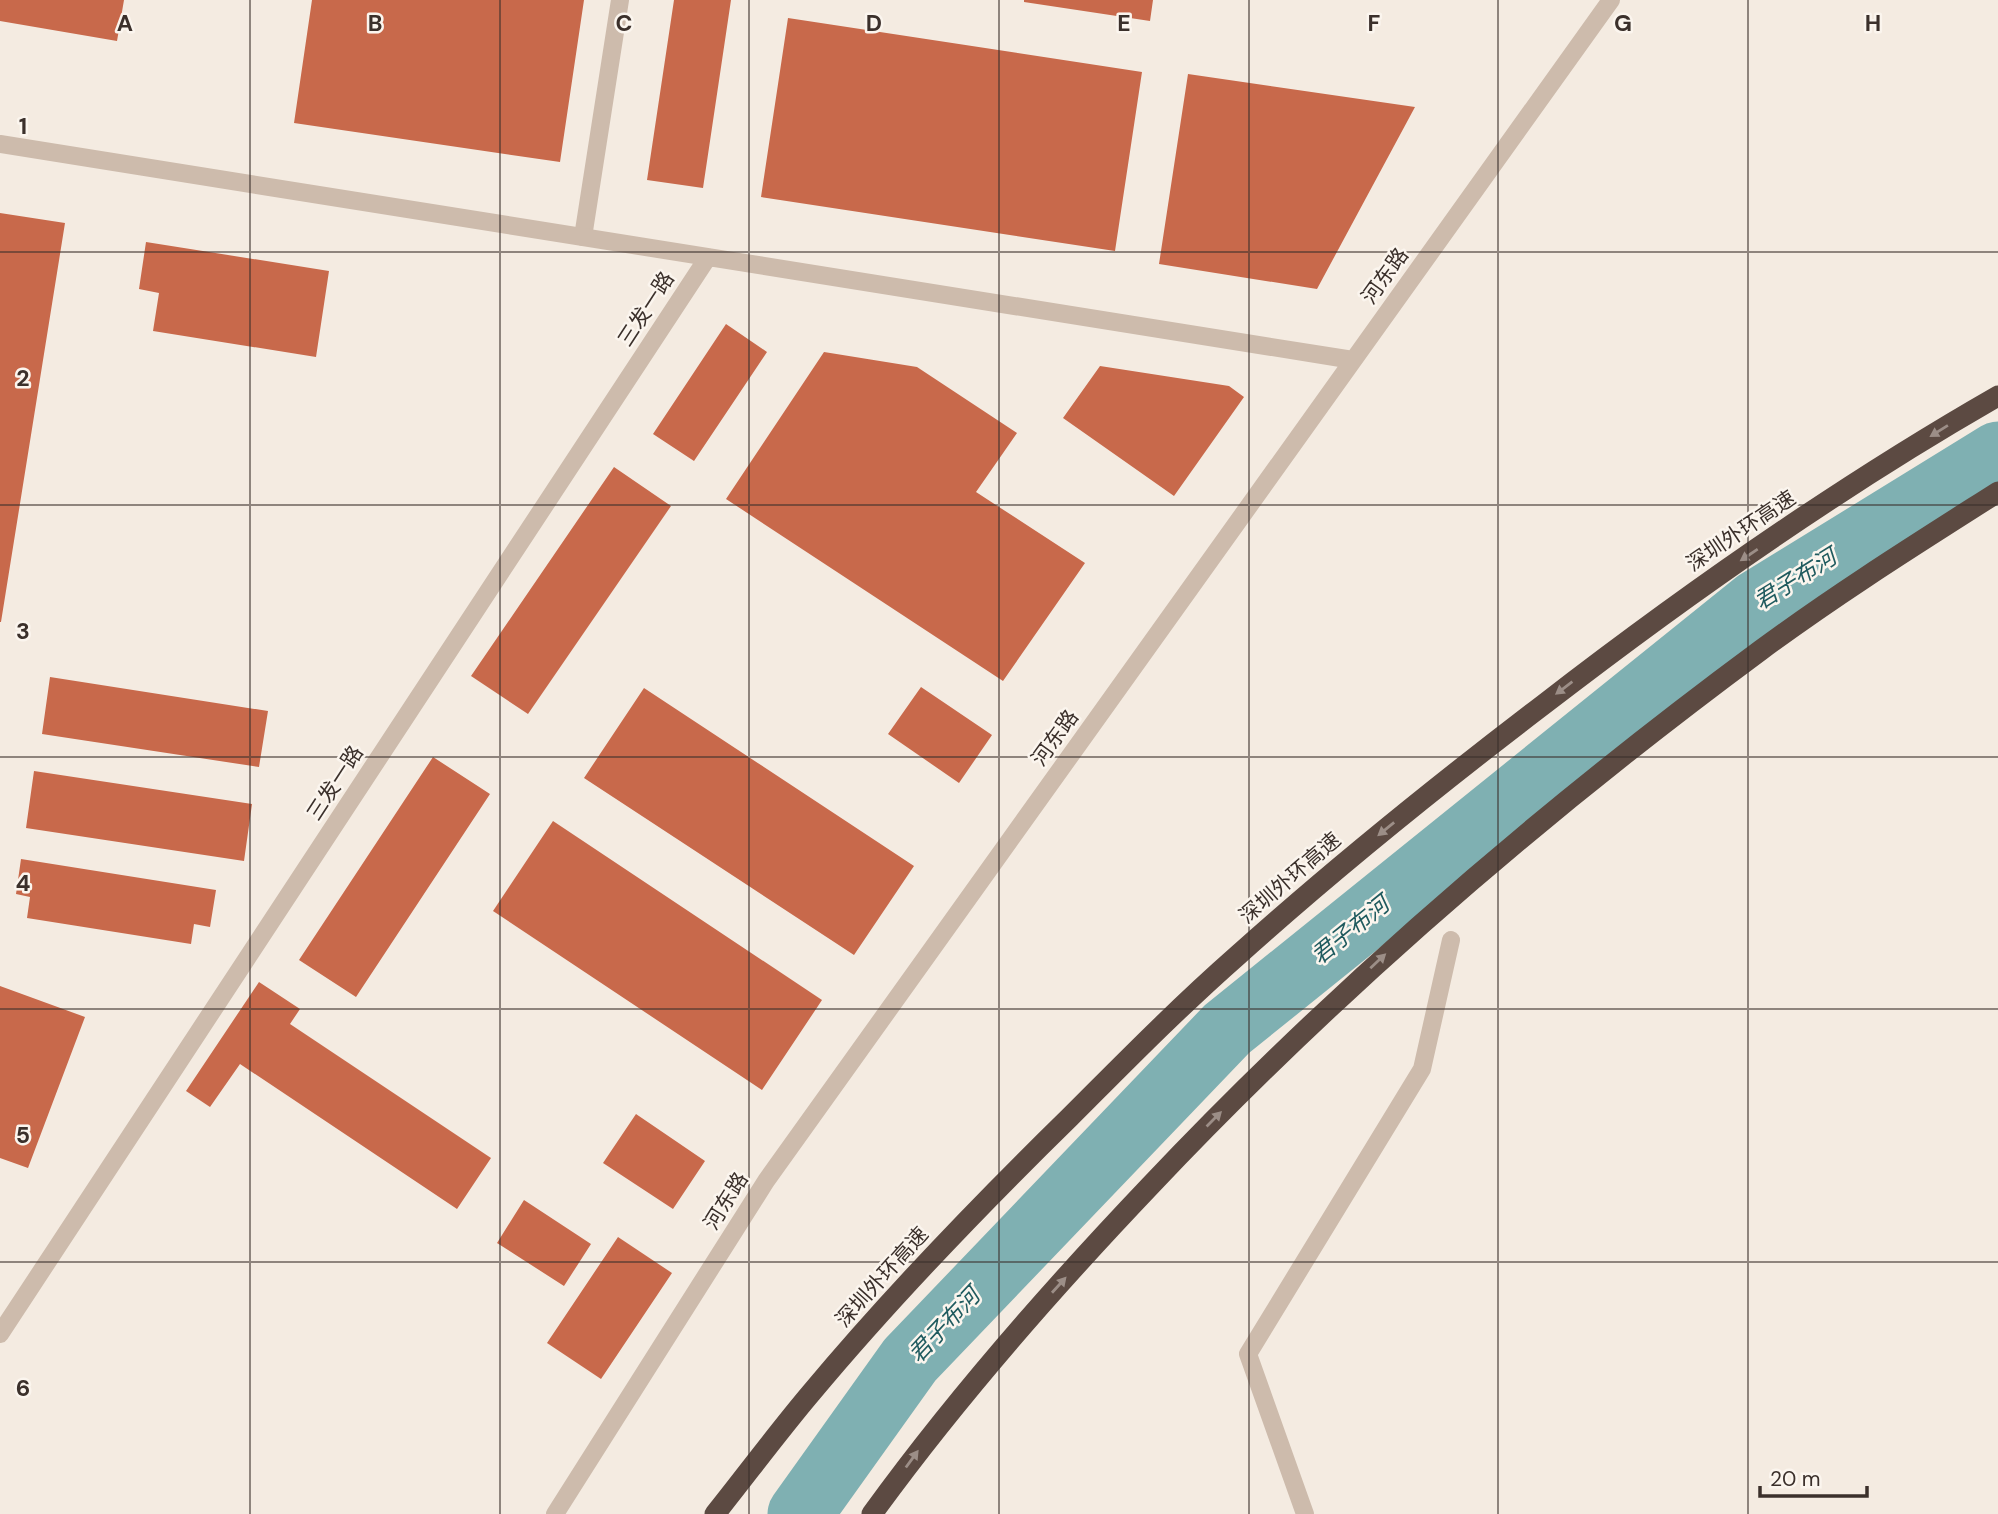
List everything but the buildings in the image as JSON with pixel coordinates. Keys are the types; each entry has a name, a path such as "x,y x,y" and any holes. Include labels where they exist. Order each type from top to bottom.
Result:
{"highway":[{"name":"深圳外环高速","path":"715,1514 812,1392 913,1278 1016,1169 1235,957 1471,759 1592,667 1714,578 1840,493 1998,396"},
{"path":"872,1514 960,1400 1107,1231 1206,1126 1310,1024 1417,925 1529,830 1763,649 1886,563 1998,492"}],"street":[{"path":"583,237 620,0"},
{"name":"河东路","path":"555,1514 766,1181 1611,0"},
{"path":"0,144 1353,360"},
{"name":"三发一路","path":"0,1334 708,257"},
{"path":"1305,1514 1248,1354 1422,1069 1451,940"}],"waterway":[{"name":"君子布河","path":"800,1514 910,1360 1227,1029 1756,603 1998,454"}]}
